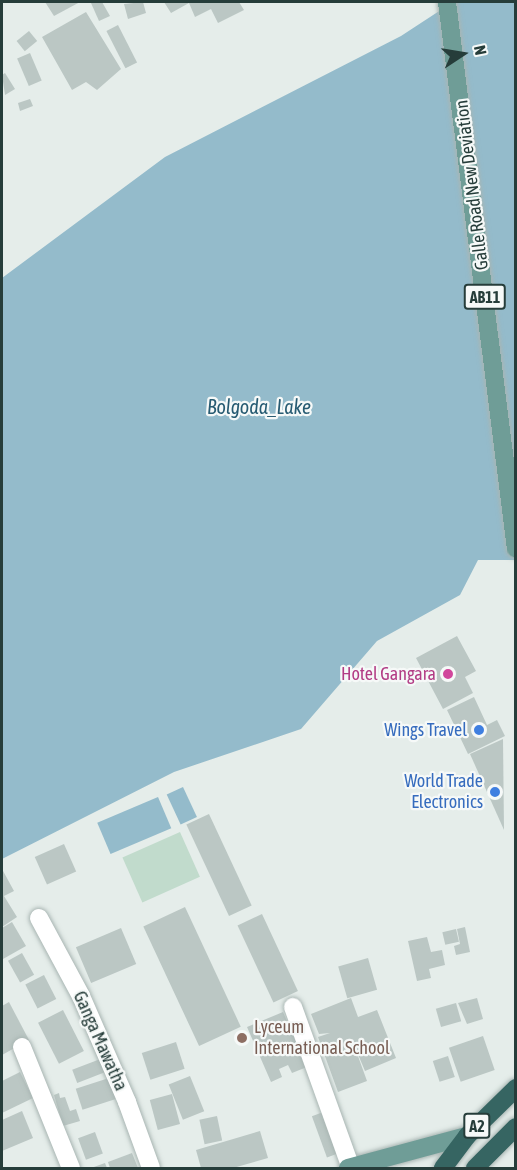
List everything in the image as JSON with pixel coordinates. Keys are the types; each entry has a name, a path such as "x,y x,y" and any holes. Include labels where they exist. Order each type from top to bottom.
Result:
{"highway":[{"name":"A2","path":"443,1168 467,1136 516,1088"},
{"name":"A2","path":"475,1168 516,1127"}],"main road":[{"name":"Galle Road New Deviation","path":"447,2 455,45 516,549"},
{"path":"350,1168 467,1136"}],"street":[{"name":"Ganga Mawatha","path":"39,918 81,996 128,1102 151,1168"},
{"path":"293,1007 350,1168"},
{"path":"22,1047 71,1168"}],"green space":[{"path":"180,832 200,877 142,902 122,858"}],"water":[{"name":"Bolgoda_Lake","path":"453,2 515,2 515,560 478,560 460,595 377,641 301,729 174,772 2,859 2,278 165,157 401,36"},
{"path":"183,787 197,817 181,825 167,795"},
{"path":"158,797 171,828 111,854 97,823"}],"building":[{"path":"45,2 80,2 54,16"},
{"path":"102,2 110,16 99,21 91,3"},
{"path":"143,2 146,13 128,19 124,4"},
{"path":"164,2 239,2 244,10 218,23 211,9 195,17 189,3 171,13"},
{"path":"86,12 121,69 97,90 86,82 72,90 42,37"},
{"path":"118,25 137,62 125,68 106,31"},
{"path":"29,31 37,41 25,51 17,41"},
{"path":"30,53 42,81 29,86 17,58"},
{"path":"5,73 15,89 5,95 2,75"},
{"path":"30,99 33,106 20,111 18,103"},
{"name":"Hotel Gangara","path":"457,636 476,671 465,677 473,693 443,709 416,658"},
{"name":"Wings Travel","path":"474,697 487,725 497,720 505,736 468,754 447,710"},
{"name":"World Trade Electronics","path":"503,739 504,830 470,754"},
{"path":"209,814 252,906 229,916 186,825"},
{"path":"64,844 76,871 47,884 35,857"},
{"path":"2,869 14,891 4,896 17,917 2,927"},
{"name":"Lyceum International School","path":"185,907 241,1027 199,1046 143,926"},
{"path":"262,914 298,991 273,1002 238,925"},
{"path":"12,922 26,946 3,959 2,928"},
{"path":"465,927 470,952 456,955 454,946 460,944 457,929"},
{"path":"121,928 136,964 91,983 76,947"},
{"path":"456,929 459,942 445,945 442,932"},
{"path":"427,937 431,952 442,950 445,965 429,969 431,978 417,981 408,941"},
{"path":"22,953 34,975 20,983 8,961"},
{"path":"368,958 377,990 347,998 338,967"},
{"path":"44,975 56,999 38,1009 25,985"},
{"path":"351,998 358,1017 377,1010 396,1058 365,1071 354,1045 367,1081 338,1092 318,1037 330,1033 319,1034 311,1014"},
{"path":"477,998 483,1019 467,1024 458,1003"},
{"path":"9,1002 29,1040 2,1055 2,1006"},
{"path":"456,1003 461,1021 441,1027 436,1009"},
{"path":"63,1010 84,1051 59,1064 38,1023"},
{"path":"283,1012 307,1067 292,1073 288,1065 279,1069 282,1077 271,1082 247,1027"},
{"path":"483,1036 495,1070 461,1082 449,1048"},
{"path":"176,1042 185,1069 150,1080 142,1053"},
{"path":"448,1056 455,1077 440,1082 433,1061"},
{"path":"103,1058 108,1071 77,1083 72,1070"},
{"path":"20,1072 33,1098 2,1113 2,1081"},
{"path":"190,1076 204,1111 183,1120 169,1085"},
{"path":"109,1078 116,1099 83,1110 76,1089"},
{"path":"59,1093 60,1098 65,1097 70,1111 76,1109 80,1121 63,1126 54,1095"},
{"path":"172,1094 180,1124 158,1130 150,1100"},
{"path":"22,1111 33,1138 2,1151 2,1120"},
{"path":"326,1111 341,1152 327,1157 312,1116"},
{"path":"217,1116 222,1140 205,1144 199,1120"},
{"path":"260,1131 268,1158 233,1168 201,1168 196,1150"},
{"path":"95,1132 103,1154 86,1160 78,1138"},
{"path":"132,1153 138,1168 110,1168 108,1162"},
{"path":"105,1163 107,1168 91,1168"}],"place":[{"name":"Hotel Gangara","path":"448,674"},
{"name":"Wings Travel","path":"479,730"},
{"name":"World Trade Electronics","path":"495,792"},
{"name":"Lyceum International School","path":"242,1038"}]}
